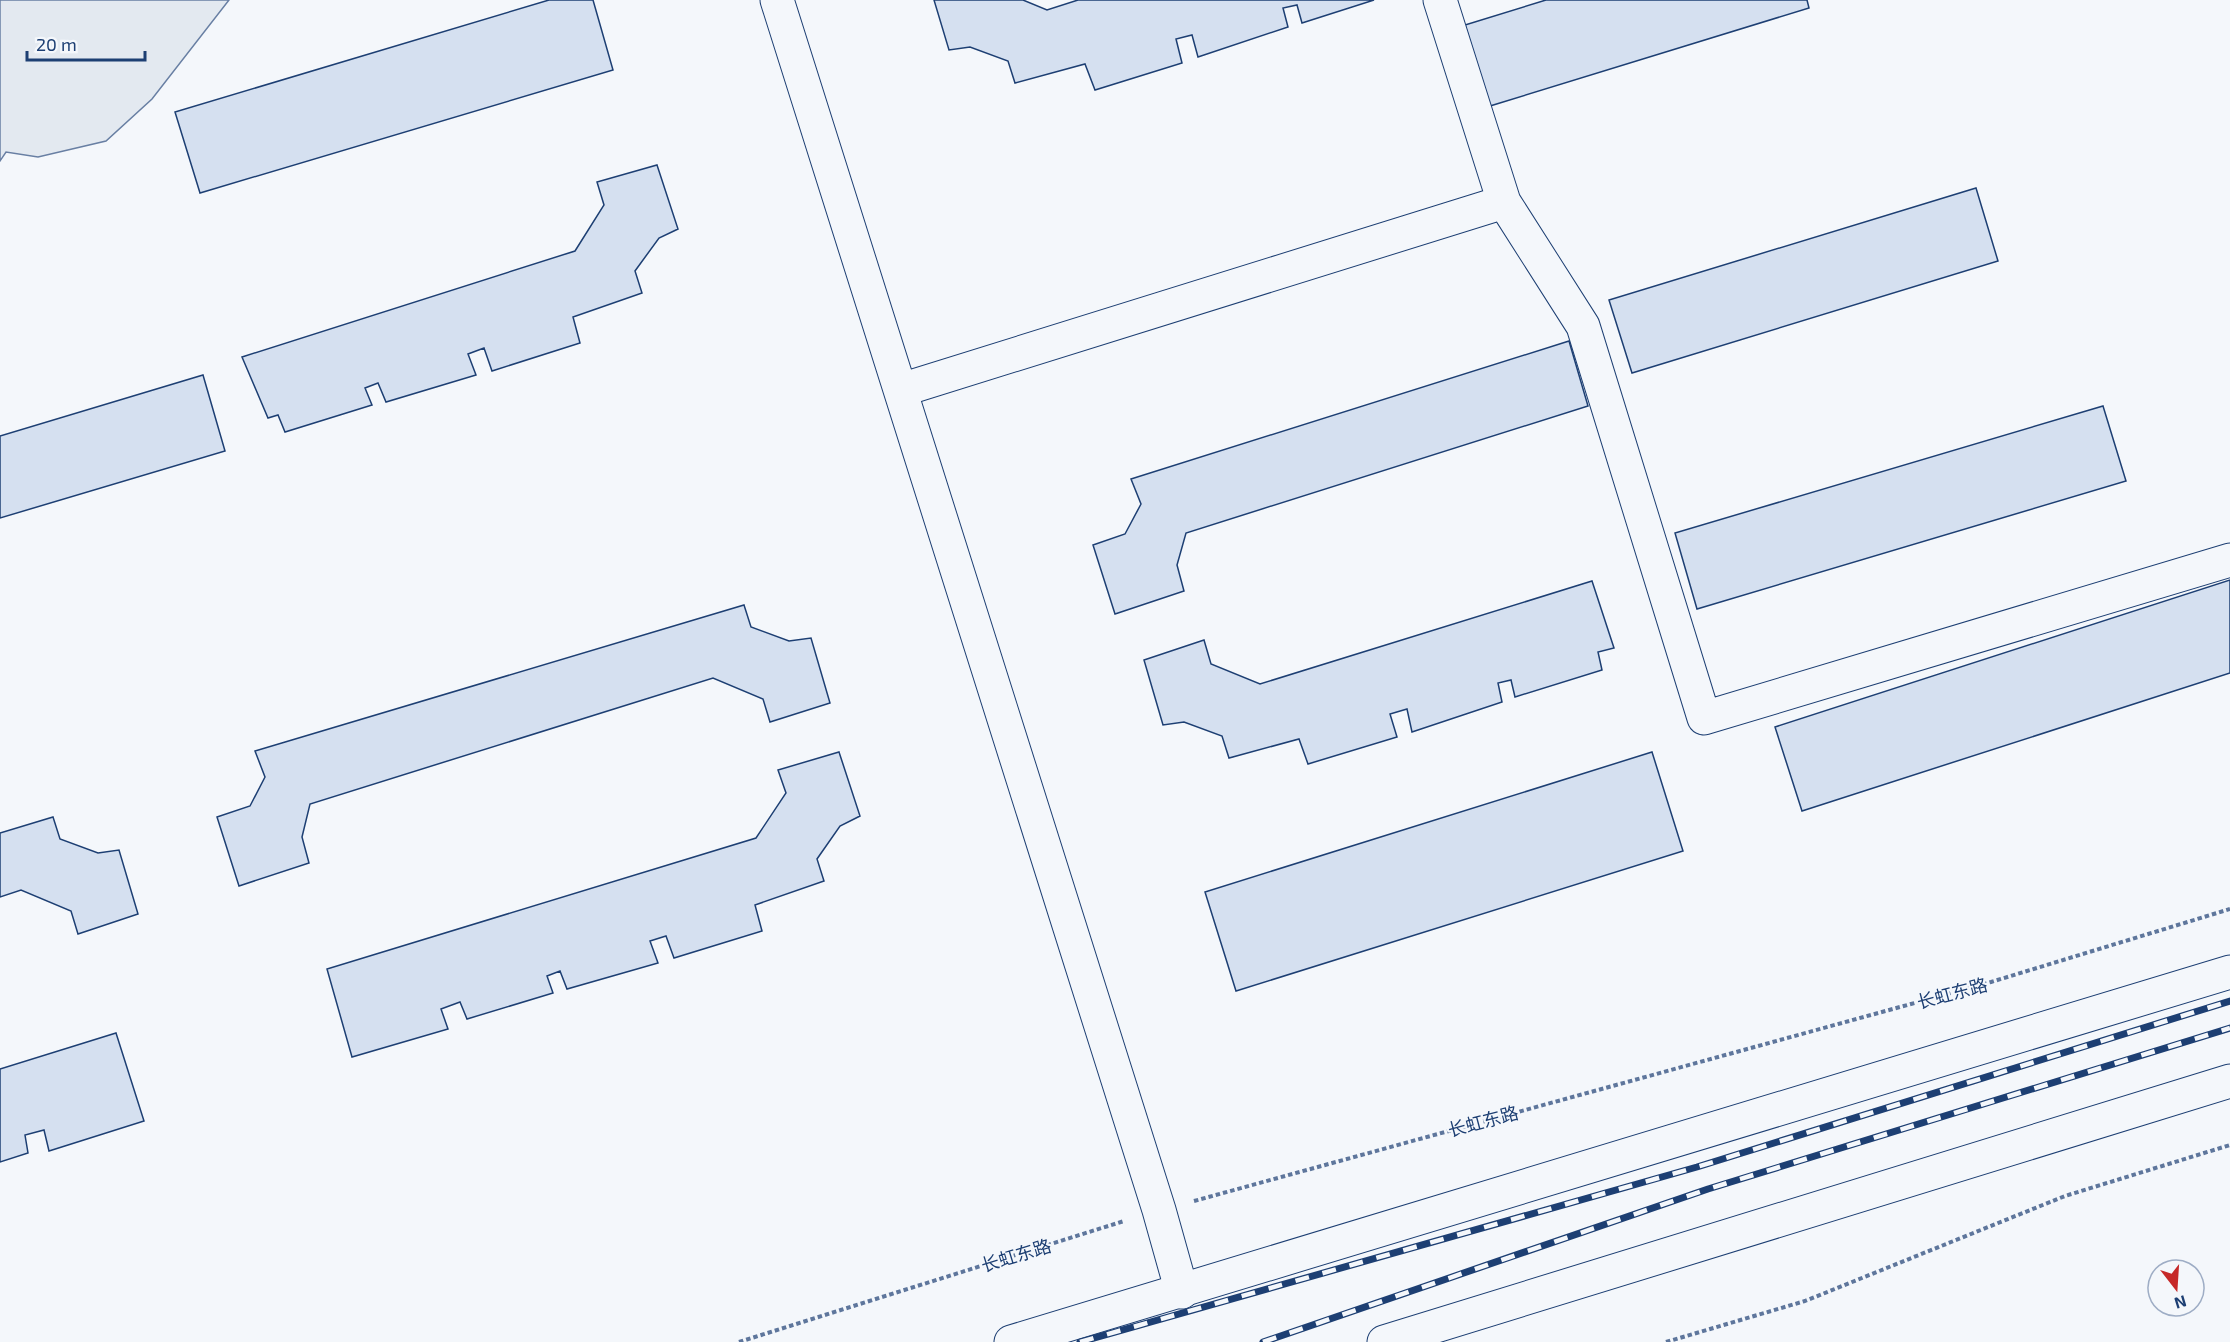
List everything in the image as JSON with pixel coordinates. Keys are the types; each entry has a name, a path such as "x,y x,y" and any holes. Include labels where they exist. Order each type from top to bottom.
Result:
{"street":[{"path":"777,0 1159,1210 1182,1292"},
{"path":"1440,0 1504,202 1583,326 1704,718 2230,560"},
{"path":"901,390 1504,202"},
{"path":"1011,1342 1182,1292 2230,972"},
{"path":"1384,1342 2230,1081"}],"path":[{"name":"长虹东路","path":"739,1342 1159,1210 1991,982 2230,909"},
{"path":"1666,1342 1805,1301 2065,1196 2230,1145"}],"shaded area":[{"path":"0,0 229,0 152,99 106,141 38,157 6,152 0,161"}],"building":[{"path":"549,0 593,0 613,70 200,193 175,112"},
{"path":"934,0 1023,0 1047,10 1078,0 1374,0 1302,23 1297,5 1283,8 1288,27 1198,57 1192,35 1176,39 1182,63 1095,90 1085,64 1015,83 1008,61 970,47 949,50"},
{"path":"1546,0 1807,0 1809,8 1490,106 1465,25"},
{"path":"657,165 678,229 659,238 635,271 642,293 573,317 580,343 492,371 484,348 468,354 476,375 386,402 378,383 365,388 372,405 285,432 278,415 268,418 242,357 575,251 604,205 597,182"},
{"path":"1976,188 1998,261 1632,373 1609,300"},
{"path":"1569,341 1588,406 1186,533 1177,565 1184,591 1115,614 1093,545 1125,534 1141,504 1131,479"},
{"path":"203,375 225,451 0,518 0,436"},
{"path":"2103,406 2126,481 1697,609 1675,533"},
{"path":"2230,580 2230,673 1802,811 1775,727"},
{"path":"1592,581 1614,648 1598,652 1602,670 1515,697 1511,680 1498,683 1502,702 1412,732 1407,709 1390,714 1397,737 1308,764 1299,739 1229,758 1222,736 1184,722 1163,725 1144,660 1204,640 1211,664 1260,684"},
{"path":"744,605 751,627 789,641 811,638 830,703 770,722 763,699 713,678 310,804 302,837 309,863 239,886 217,817 250,806 265,777 255,751"},
{"path":"839,752 860,816 840,826 817,859 824,881 755,905 762,931 674,958 666,936 650,941 658,963 567,989 560,971 547,976 553,993 467,1019 460,1002 441,1009 448,1029 352,1057 327,969 756,838 786,793 778,770"},
{"path":"1652,752 1683,851 1236,991 1205,892"},
{"path":"53,817 60,839 98,853 119,850 138,914 78,934 71,911 21,890 0,897 0,833"},
{"path":"116,1033 144,1121 49,1151 44,1130 25,1135 28,1153 0,1162 0,1069"}],"railway":[{"path":"1080,1342 1697,1167 2230,1001"},
{"path":"1263,1342 1708,1189 2230,1028"}]}
